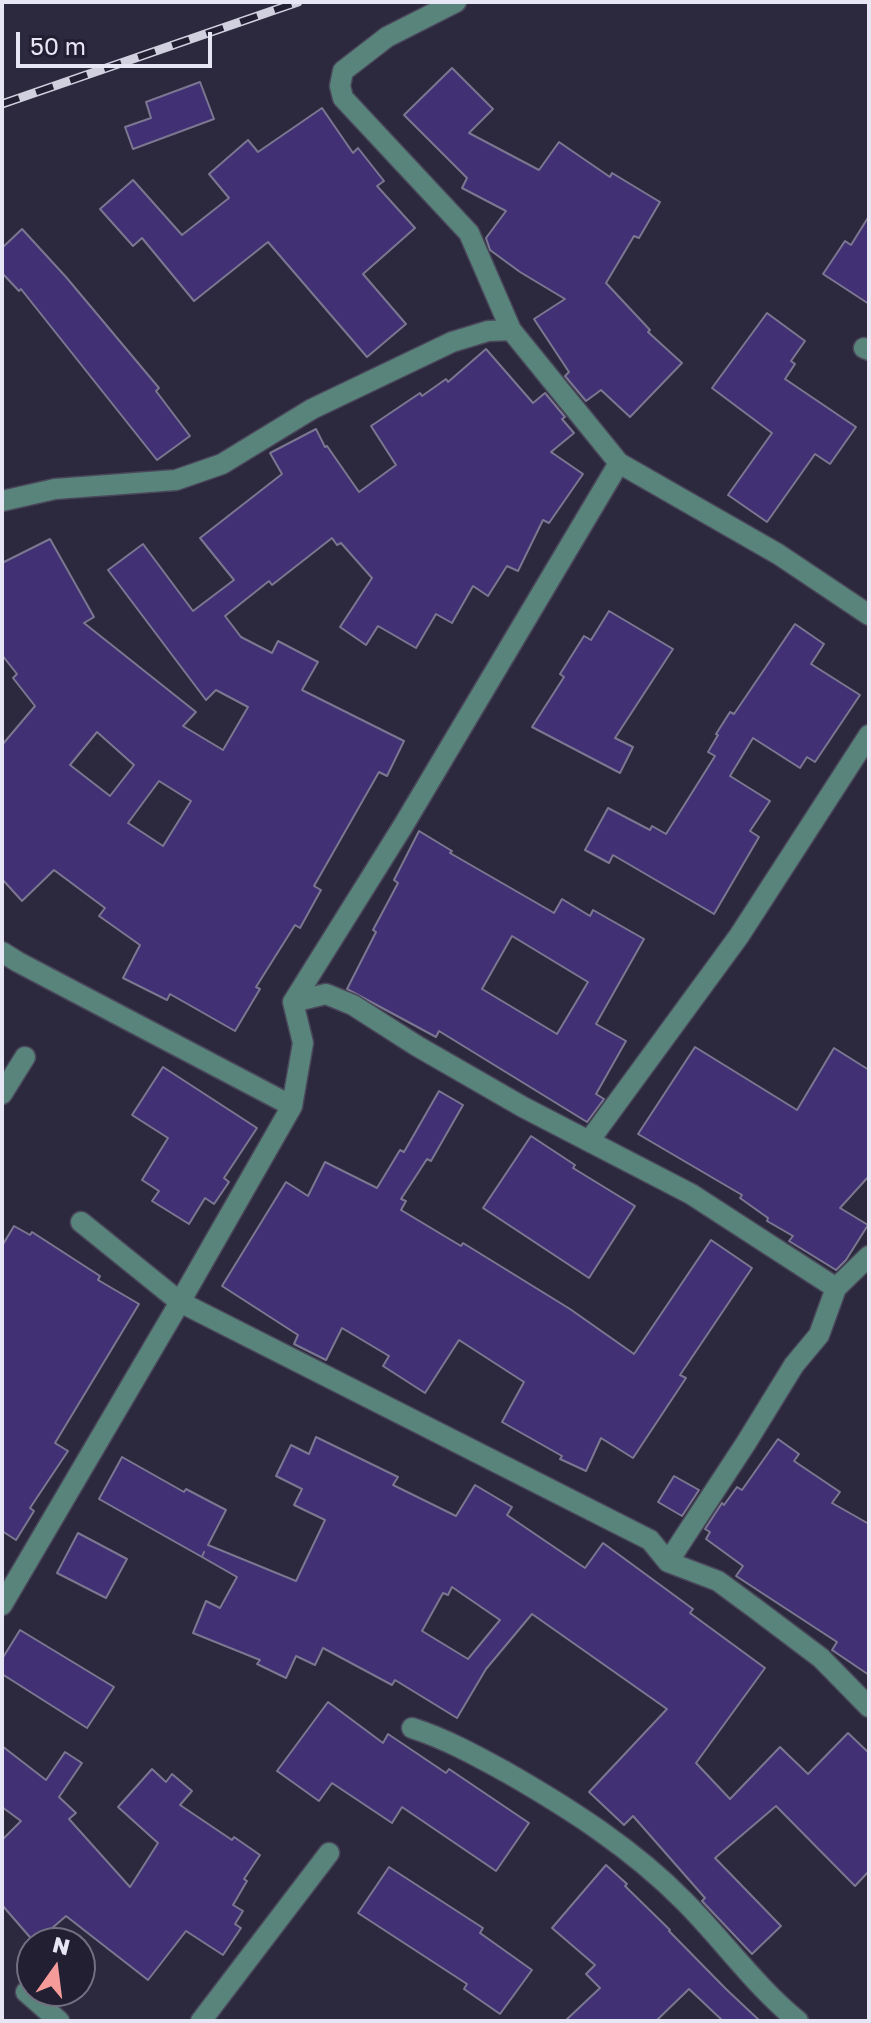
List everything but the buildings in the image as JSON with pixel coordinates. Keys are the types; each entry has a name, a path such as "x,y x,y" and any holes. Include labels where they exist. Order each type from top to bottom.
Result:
{"street":[{"path":"456,2 387,37 343,71 340,86 343,98 469,233 511,330 619,463 778,554 869,615"},
{"path":"2,501 55,489 176,480 222,464 312,409 452,342 488,331 511,330"},
{"path":"2,1605 292,1106 303,1043 293,1002 403,826 619,463"},
{"path":"589,1141 739,936 869,735"},
{"path":"2,938 10,957 292,1106"},
{"path":"293,1002 326,994 353,1005 523,1107 691,1194 836,1288"},
{"path":"2,1094 25,1057"},
{"path":"81,1222 180,1302 650,1540 668,1562 718,1581 821,1658 869,1707"},
{"path":"668,1562 794,1365 819,1335 836,1288 869,1256"},
{"path":"412,1728 445,1739 531,1786 610,1838 683,1900 775,2002 798,2021"},
{"path":"201,2021 329,1853"},
{"path":"43,2007 59,2021"}],"railway":[{"path":"2,104 298,2"}]}
